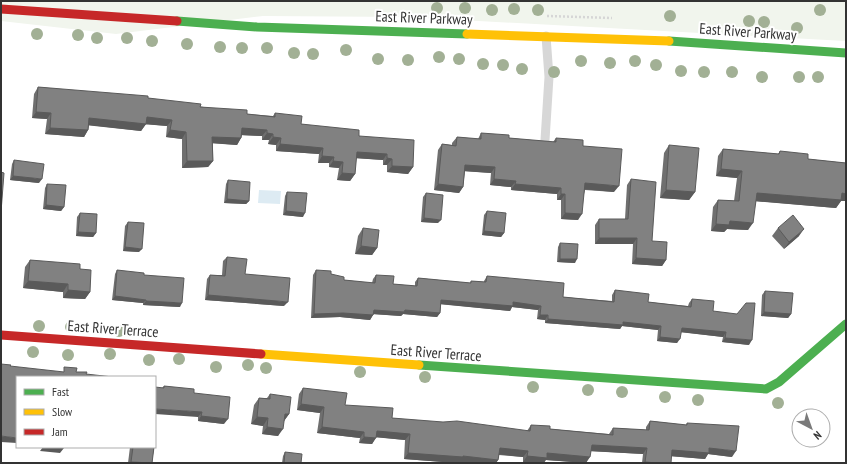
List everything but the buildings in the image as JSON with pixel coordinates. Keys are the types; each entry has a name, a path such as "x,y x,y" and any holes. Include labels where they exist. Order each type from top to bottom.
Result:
{"street":[{"name":"East River Parkway","path":"1,9 257,27 673,41 846,53"},
{"name":"East River Terrace","path":"1,335 766,389 778,382 846,324"}],"lane":[{"path":"545,140 549,77 546,36"}],"shaded area":[{"path":"1,1 846,1 846,41 405,17 263,16 116,34 1,21"},
{"path":"259,190 281,191 280,204 258,203"}],"traffic: fast":[{"path":"177,21 257,27 467,34"},
{"path":"669,41 846,53"},
{"path":"419,365 766,389 779,382 846,324"}],"traffic: slow":[{"path":"467,34 669,41"},
{"path":"261,354 419,365"}],"traffic: jam":[{"path":"1,9 177,21"},
{"path":"1,335 261,354"}]}
